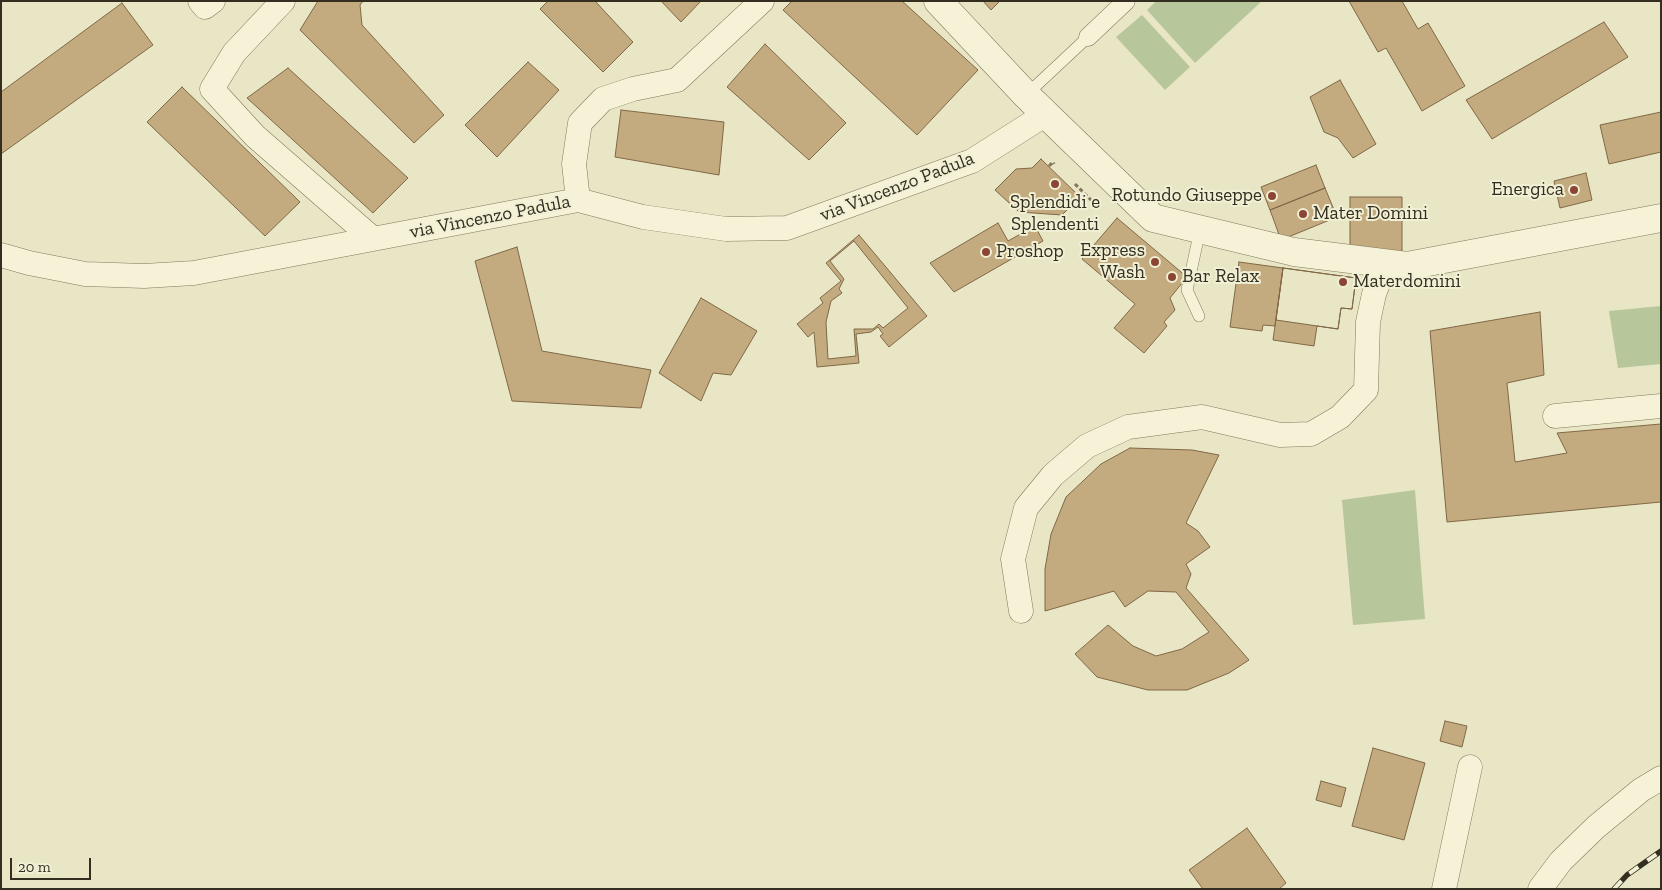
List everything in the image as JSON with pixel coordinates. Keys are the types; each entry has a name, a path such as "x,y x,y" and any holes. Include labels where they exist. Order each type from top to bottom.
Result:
{"street":[{"path":"200,1 205,7 213,1"},
{"path":"283,1 234,53 212,89 254,136 372,238"},
{"path":"938,1 1026,95 1154,218 1294,252 1407,266 1661,218"},
{"path":"1088,37 1126,1"},
{"path":"578,200 574,164 580,124 603,99 633,89 676,80 753,4"},
{"name":"via Vincenzo Padula","path":"1,254 29,264 85,274 144,276 194,273 578,200 643,218 726,229 786,228 972,161 1046,114"},
{"path":"1021,610 1013,559 1026,508 1053,476 1086,446 1128,427 1202,416 1280,435 1311,434 1340,417 1366,390 1368,322 1374,294 1386,263"},
{"path":"1555,416 1661,406"},
{"path":"1444,889 1470,767"},
{"path":"1540,889 1562,861 1596,827 1641,790 1661,778"}],"lane":[{"path":"1026,95 1088,37"},
{"path":"1199,316 1188,290 1200,230"}],"path":[{"path":"1049,166 1053,162"},
{"path":"1075,184 1097,206"}],"green space":[{"path":"1156,1 1262,1 1195,63 1147,10"},
{"path":"1142,15 1190,67 1165,90 1116,37"},
{"path":"1661,306 1661,364 1618,368 1609,311"},
{"path":"1415,490 1425,619 1353,625 1342,500"}],"building":[{"path":"318,1 363,1 360,5 362,25 444,115 414,143 300,30"},
{"path":"548,1 595,1 633,42 603,72 540,9"},
{"path":"661,1 701,1 681,22"},
{"path":"792,1 902,1 978,70 917,135 783,10"},
{"path":"983,1 1000,1 991,10"},
{"path":"1349,1 1402,1 1418,29 1428,23 1465,86 1422,111 1386,48 1378,52"},
{"path":"122,3 153,45 1,154 1,92"},
{"path":"1604,22 1628,57 1492,139 1466,100"},
{"path":"765,44 846,123 809,160 727,87"},
{"path":"528,62 559,90 497,157 465,125"},
{"path":"288,68 408,178 373,213 247,98"},
{"path":"1340,80 1376,144 1353,158 1338,138 1324,132 1310,97"},
{"path":"182,87 300,202 265,236 147,122"},
{"path":"621,110 724,122 719,175 615,157"},
{"path":"1661,112 1661,152 1609,164 1600,125"},
{"path":"1041,159 1080,197 1062,215 1019,212 995,190 1016,169 1032,168"},
{"path":"1316,165 1325,188 1270,210 1261,187"},
{"path":"1586,173 1592,200 1560,208 1554,181"},
{"name":"Mater Domini","path":"1325,188 1337,217 1281,240 1270,210"},
{"path":"1350,197 1402,197 1402,252 1350,252"},
{"path":"1117,218 1187,277 1170,298 1175,310 1164,322 1167,326 1144,353 1114,328 1135,304 1082,259"},
{"name":"Proshop","path":"998,223 1008,241 1035,226 1043,241 954,292 930,263"},
{"path":"859,235 927,316 889,347 880,336 883,334 878,327 871,332 856,334 859,363 817,367 814,332 808,337 797,324 823,303 820,298 841,281 826,263"},
{"path":"854,241 908,308 883,328 879,324 873,329 854,329 856,356 828,359 826,322 831,301 842,293 839,289 844,279 830,261"},
{"path":"517,247 542,351 651,370 641,408 512,401 475,261"},
{"path":"1239,262 1283,268 1275,326 1263,325 1262,331 1230,327"},
{"path":"1283,268 1356,278 1352,309 1341,308 1338,329 1317,326 1314,346 1273,340"},
{"path":"1283,268 1356,278 1352,309 1341,308 1338,329 1276,320"},
{"path":"701,298 757,331 731,375 713,373 701,401 659,373"},
{"path":"1540,312 1544,375 1507,383 1515,462 1567,453 1557,433 1661,424 1661,502 1447,522 1430,331"},
{"path":"1130,448 1192,450 1219,455 1186,523 1198,531 1210,547 1186,564 1191,574 1186,588 1249,660 1229,673 1187,690 1148,690 1097,677 1075,654 1108,625 1133,646 1156,656 1182,649 1209,632 1176,592 1148,591 1125,607 1114,591 1045,611 1045,569 1051,534 1066,497 1101,464"},
{"path":"1445,721 1467,726 1462,747 1440,741"},
{"path":"1373,748 1425,763 1404,840 1352,826"},
{"path":"1321,781 1346,788 1341,807 1316,800"},
{"path":"1247,828 1286,883 1279,889 1203,889 1189,870"}],"railway":[{"path":"1614,889 1627,875 1661,851"}],"place":[{"name":"Splendidi e Splendenti","path":"1055,184"},
{"name":"Energica","path":"1574,190"},
{"name":"Rotundo Giuseppe","path":"1272,196"},
{"name":"Mater Domini","path":"1303,214"},
{"name":"Proshop","path":"986,252"},
{"name":"Express Wash","path":"1155,262"},
{"name":"Bar Relax","path":"1172,277"},
{"name":"Materdomini","path":"1343,282"}]}
